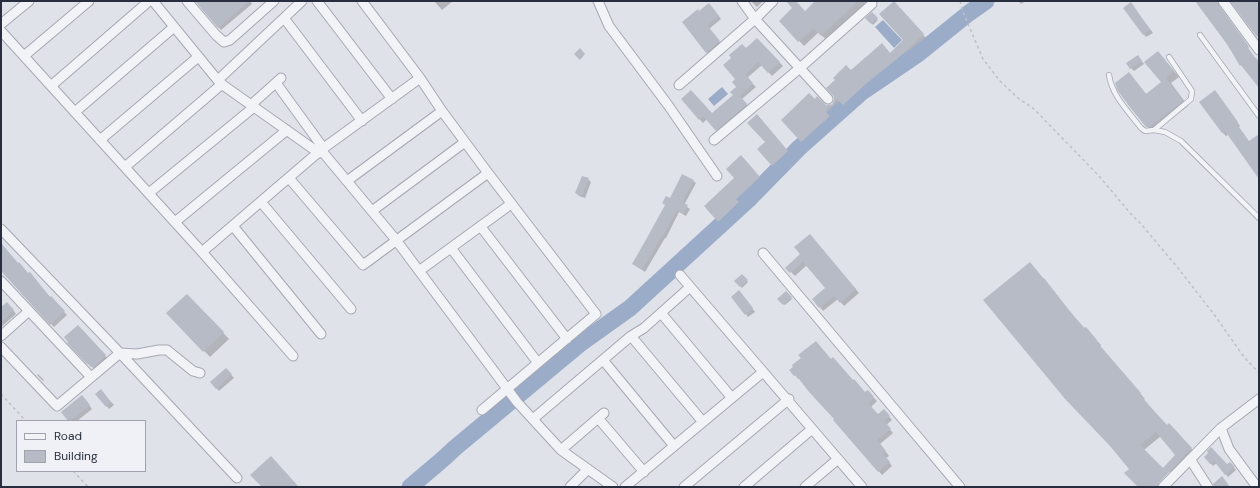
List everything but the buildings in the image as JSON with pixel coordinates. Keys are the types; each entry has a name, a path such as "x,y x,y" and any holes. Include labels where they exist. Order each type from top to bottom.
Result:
{"street":[{"path":"24,56 89,1"},
{"path":"51,86 149,1"},
{"path":"153,1 220,82 287,130 321,151"},
{"path":"187,1 216,35 224,42 230,40 274,1"},
{"path":"125,167 220,82 302,1"},
{"path":"317,1 392,99"},
{"path":"362,1 420,78 442,112 596,314 538,363 509,391 482,410"},
{"path":"598,1 609,26 717,176"},
{"path":"742,1 755,19 828,99"},
{"path":"679,86 755,19 773,1"},
{"path":"1223,1 1259,50"},
{"path":"1,24 26,2"},
{"path":"714,140 800,68 872,4"},
{"path":"284,18 362,121"},
{"path":"75,112 174,27"},
{"path":"1,31 149,193 293,356"},
{"path":"100,140 198,57"},
{"path":"202,252 321,151 420,78"},
{"path":"149,193 253,106 278,80 321,151 396,240 517,402 561,450 613,487"},
{"path":"347,181 442,112"},
{"path":"175,222 287,130"},
{"path":"372,211 465,142"},
{"path":"289,178 363,265 488,173"},
{"path":"262,202 351,309"},
{"path":"419,271 512,204"},
{"path":"233,226 321,334"},
{"path":"481,227 567,339"},
{"path":"1,229 237,478"},
{"path":"451,248 538,363"},
{"path":"763,253 960,487"},
{"path":"680,275 862,487"},
{"path":"1,281 92,378"},
{"path":"533,419 631,336 644,328 690,287"},
{"path":"1,336 29,311"},
{"path":"661,313 732,398"},
{"path":"631,336 703,422"},
{"path":"1,347 57,406 120,353 137,354 167,350 193,371 200,373"},
{"path":"603,360 674,446"},
{"path":"625,487 763,372"},
{"path":"1163,487 1221,428 1259,399"},
{"path":"684,487 788,400"},
{"path":"561,450 601,415 644,472"},
{"path":"1221,428 1229,449 1257,487"},
{"path":"744,487 812,429"},
{"path":"810,485 838,459"},
{"path":"1190,460 1208,487"},
{"path":"570,487 588,469"}],"lane":[{"path":"1200,35 1259,116"},
{"path":"1154,130 1193,96 1192,91 1169,57"},
{"path":"1109,75 1110,84 1118,97 1144,131 1154,130 1165,132 1181,141 1259,218"}],"path":[{"path":"960,1 963,12 983,59 1000,81 1018,98 1034,109 1099,176 1178,268 1213,313 1244,357 1259,373"},
{"path":"1,394 25,420"},
{"path":"74,472 88,487"}],"water":[{"path":"883,20 902,40 894,48 875,27"},
{"path":"722,87 728,94 714,106 708,99"}],"waterway":[{"path":"410,487 581,343 630,308 748,200 799,148 862,92 918,54 986,1"}]}
